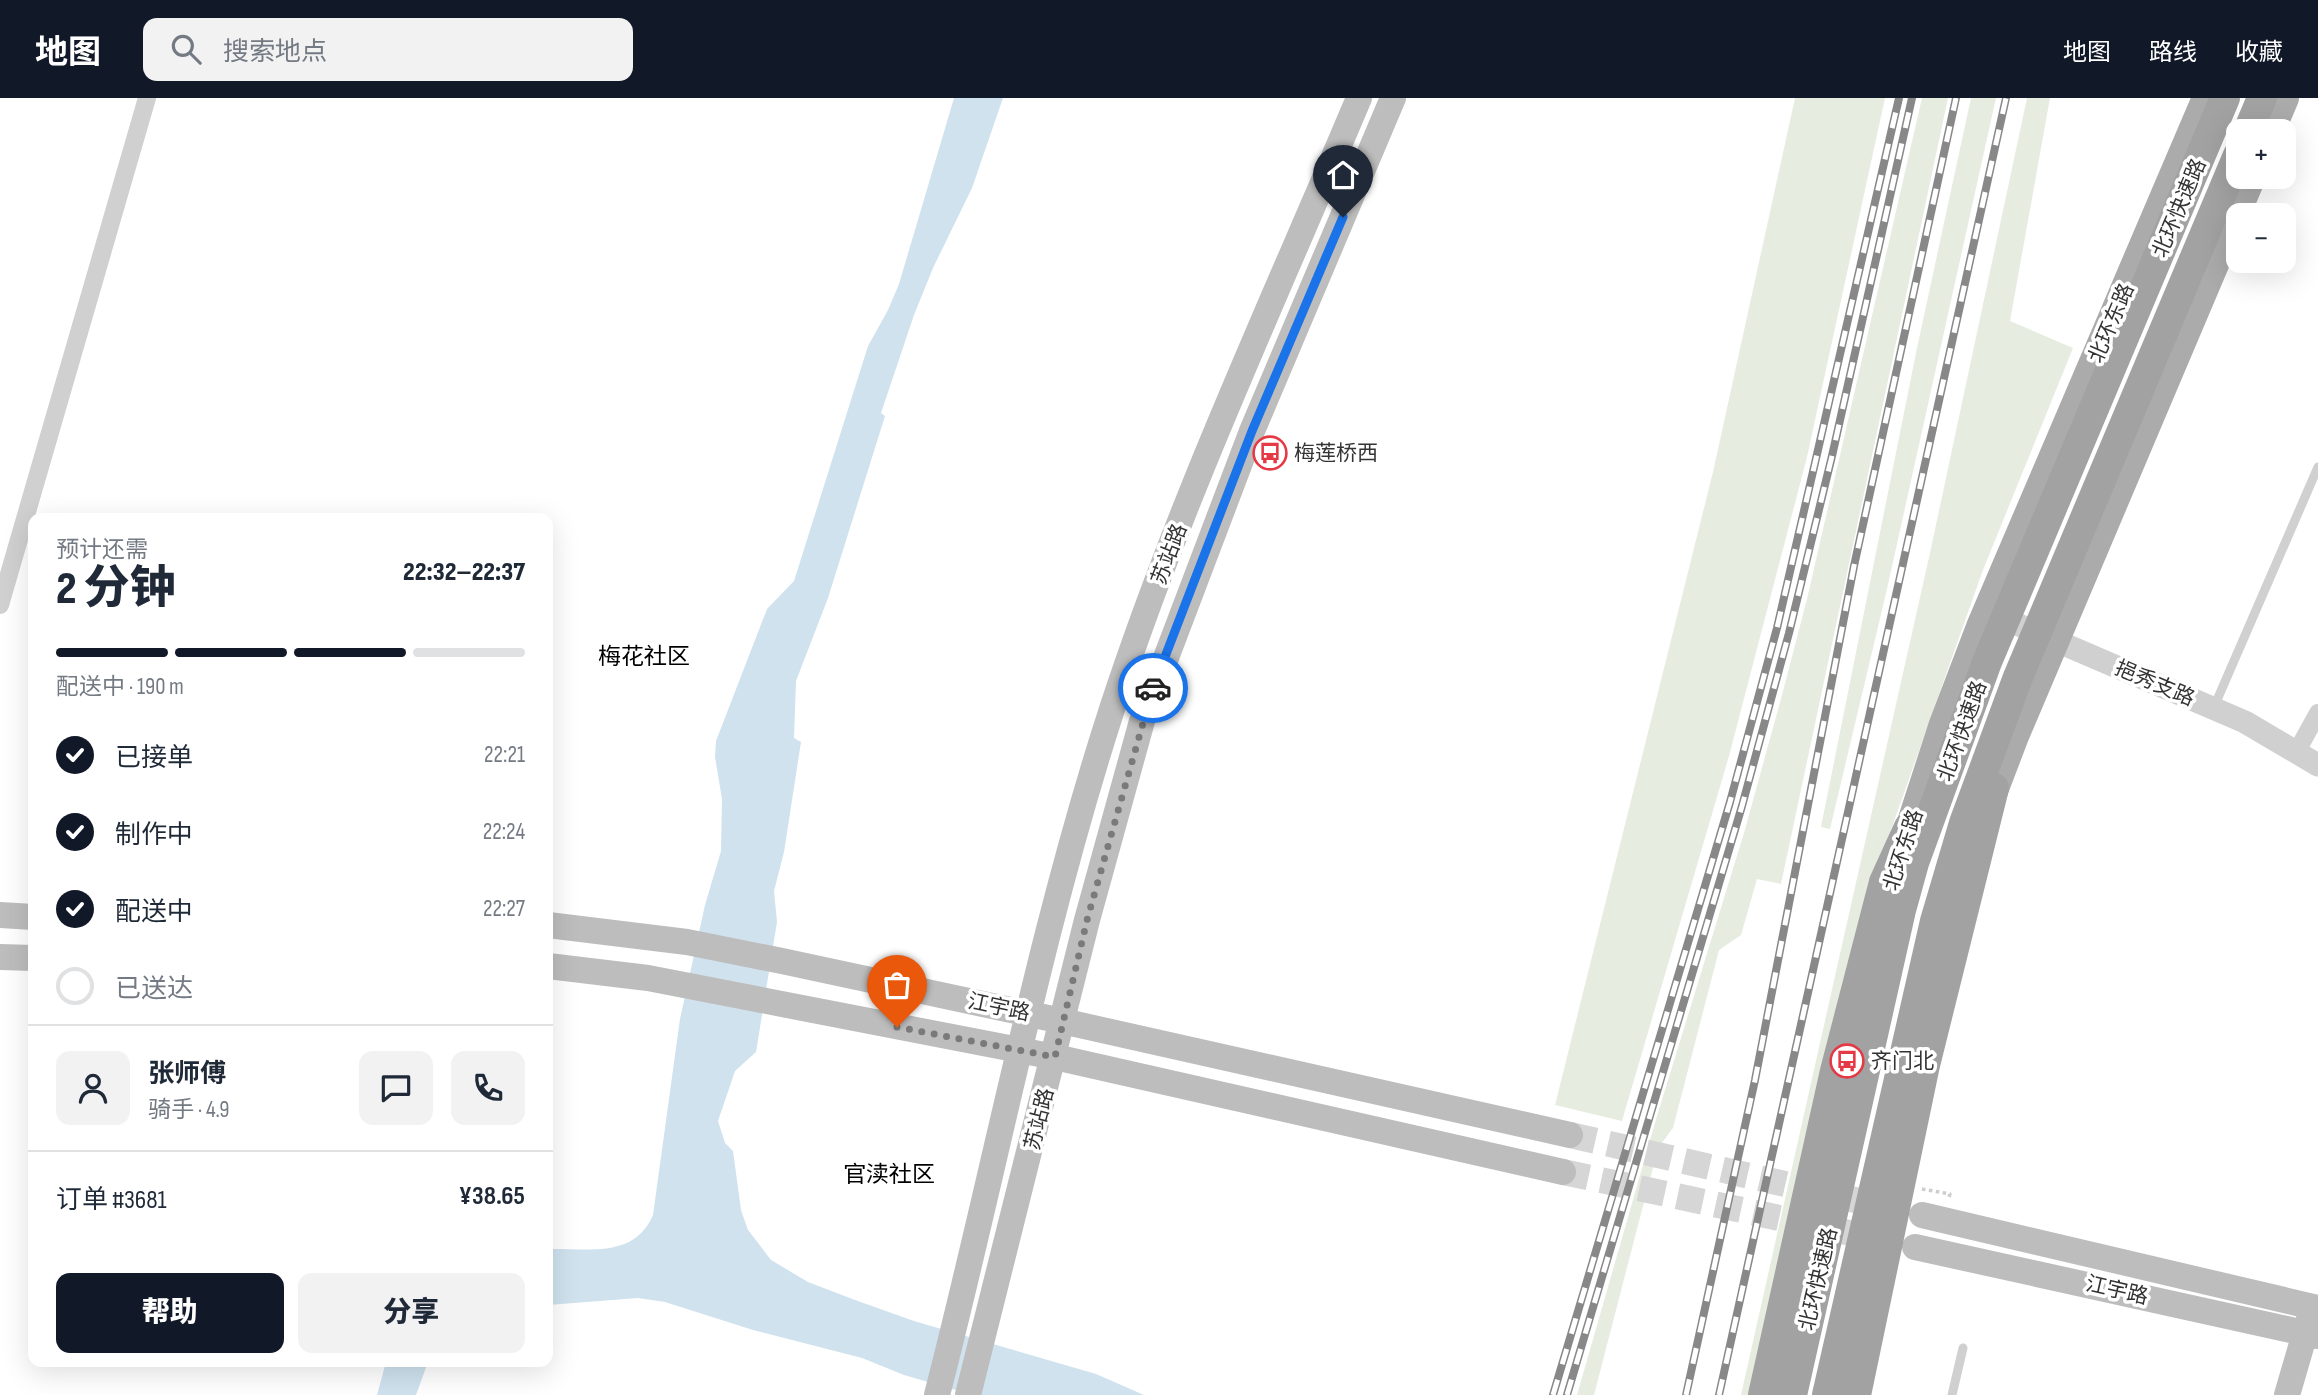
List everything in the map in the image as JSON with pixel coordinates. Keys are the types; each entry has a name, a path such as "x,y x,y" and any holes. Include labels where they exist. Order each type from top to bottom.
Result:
{"highway":[{"name":"北环快速路","path":"1792,1395 1901,910 1919,850 1987,662 2225,98"},
{"name":"北环快速路","path":"1827,1395 1935,921 1964,823 2018,677 2226,183"},
{"path":"1763,1395 1835,1072 1884,882 1987,662"},
{"path":"1856,1395 1925,1065 1980,850 2018,677"}],"main road":[{"name":"苏站路","path":"937,1395 1021,1050 1027,1013 1064,870 1112,709 1196,485 1359,98"},
{"name":"苏站路","path":"968,1395 1062,1021 1142,721 1163,659 1252,431 1393,98"},
{"name":"北环东路","path":"1773,1395 1844,1075 1885,906 1944,724 1987,611 2207,98"},
{"path":"1848,1395 1913,1083 1986,811 2054,639 2245,189"},
{"path":"0,915 28,917"},
{"name":"江宇路","path":"553,926 687,942 782,961 1570,1135"},
{"path":"0,957 28,958"},
{"name":"江宇路","path":"553,967 648,978 1021,1050 1563,1172"},
{"name":"江宇路","path":"1922,1215 2316,1302"},
{"name":"江宇路","path":"1915,1247 2311,1334"},
{"path":"2287,1395 2311,1334 2316,1302"}],"street":[{"path":"0,605 147,98"},
{"name":"挹秀支路","path":"1987,611 2213,708 2297,751 2318,765"},
{"path":"2297,751 2318,713"}],"lane":[{"path":"2213,708 2318,467"},
{"path":"1952,1395 1963,1348"}],"path":[{"path":"1917,1188 1950,1194"}],"shaded area":[{"path":"1795,98 1885,98 1807,457 1729,756 1622,1121 1555,1105 1713,472"},
{"path":"1922,98 1948,98 1781,884 1757,879 1741,935 1719,950 1673,1128 1658,1148 1594,1395 1577,1395 1657,1116 1744,833 1782,695 1807,599"},
{"path":"1971,98 1996,98 1887,589 1830,829 1821,827 1917,348"},
{"path":"2027,98 2050,98 2010,321 2073,348 1983,570 1881,858 1757,1395 1741,1395 1930,553"}],"water":[{"path":"954,98 1003,98 972,188 933,268 914,315 881,413 885,416 828,598 796,681 794,738 801,742 784,852 774,891 777,922 756,1052 735,1071 718,1121 725,1143 733,1151 741,1210 748,1230 771,1260 808,1282 855,1300 914,1321 1096,1374 1144,1395 973,1395 904,1375 862,1358 753,1330 665,1302 638,1298 553,1305 553,1249 594,1249 622,1245 645,1229 653,1215 680,1019 705,905 721,851 722,799 715,757 716,741 767,609 794,581 868,346 899,284"},
{"path":"385,1367 426,1367 416,1395 377,1395"}],"tunnel":[{"path":"1570,1135 1890,1208"},
{"path":"1563,1172 1883,1240"}],"railway":[{"path":"1553,1395 1730,802 1777,628 1899,98"},
{"path":"1567,1395 1742,806 1789,633 1832,456 1912,98"},
{"path":"1686,1395 1755,1080 1854,566 1956,98"},
{"path":"1719,1395 2006,98"}],"way so far":[{"path":"897,1027 1055,1057 1087,920 1153,688"}],"place":[{"name":"梅莲桥西","path":"1270,453"},
{"name":"齐门北","path":"1847,1061"}],"district":[{"name":"梅花社区","path":"644,656"},
{"name":"官渎社区","path":"889,1174"}],"route":[{"path":"1153,688 1252,431 1343,217"}]}
